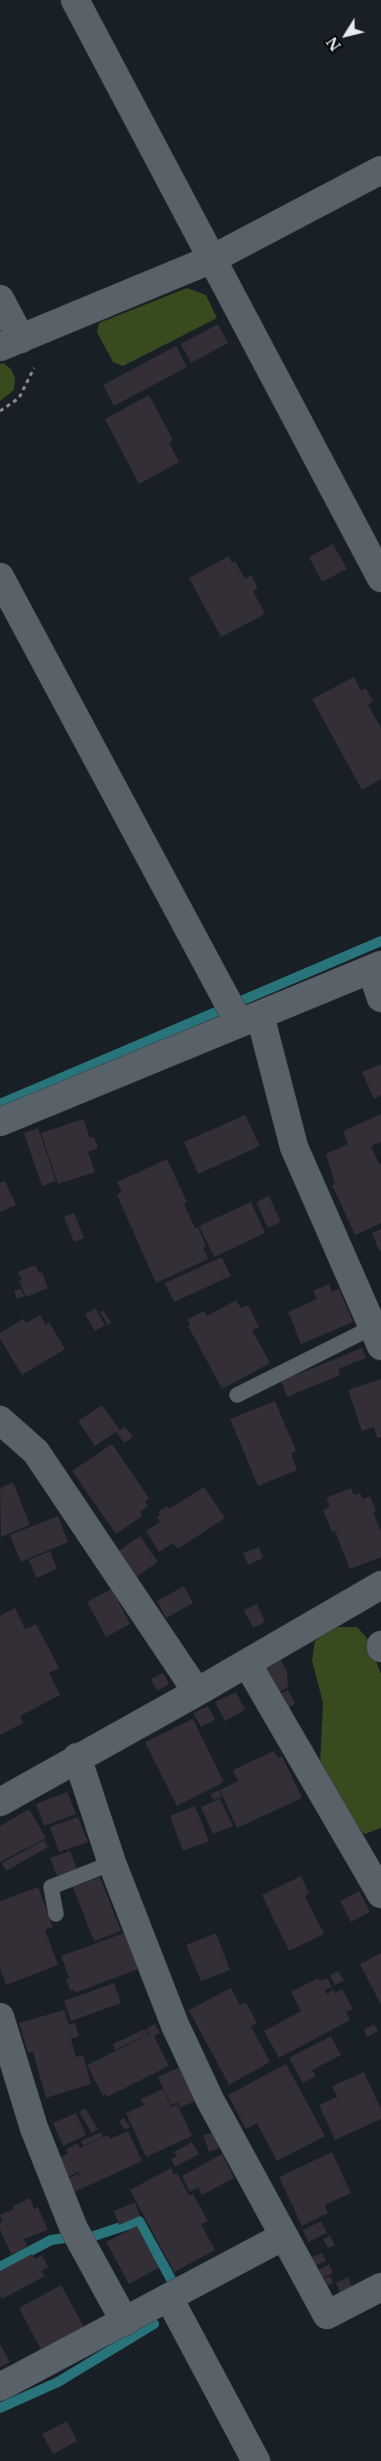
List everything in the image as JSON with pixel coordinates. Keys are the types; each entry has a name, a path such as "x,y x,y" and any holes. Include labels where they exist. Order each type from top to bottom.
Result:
{"street":[{"path":"75,0 381,578"},
{"path":"0,299 10,343 212,260 381,170"},
{"path":"0,577 249,1019 294,1147 378,1334"},
{"path":"0,1122 376,967 381,998"},
{"path":"0,1420 36,1452 197,1692"},
{"path":"0,1802 77,1757 197,1692 381,1585"},
{"path":"247,1663 381,1894"},
{"path":"77,1757 112,1863 175,2025 210,2100 327,2315 381,2287"},
{"path":"0,2016 34,2128 74,2229 125,2322"},
{"path":"0,2387 284,2236"},
{"path":"169,2298 256,2461"}],"lane":[{"path":"237,1395 378,1334"},
{"path":"56,1914 51,1887 112,1863"}],"green space":[{"path":"187,288 206,295 217,318 123,366 113,362 97,332 99,323"},
{"path":"3,363 11,369 15,378 14,390 0,401 0,364"},
{"path":"333,1627 357,1627 367,1638 381,1674 381,1828 365,1834 355,1828 320,1768 323,1703 312,1660 315,1641"}],"building":[{"path":"218,324 228,343 191,363 181,344"},
{"path":"176,346 187,367 114,406 103,385"},
{"path":"149,395 173,440 169,443 179,462 139,484 105,419"},
{"path":"333,544 347,569 322,582 309,557"},
{"path":"229,556 232,563 235,561 245,579 251,575 258,588 253,591 265,614 221,637 189,578"},
{"path":"354,677 361,691 366,688 373,702 368,705 381,728 381,779 362,790 312,699"},
{"path":"381,1064 381,1095 374,1099 362,1072"},
{"path":"381,1114 381,1142 371,1146 379,1164 381,1164 381,1223 355,1235 332,1185 335,1184 326,1154 348,1144 343,1131"},
{"path":"245,1115 260,1146 198,1174 184,1142"},
{"path":"83,1119 90,1138 94,1137 98,1148 88,1152 95,1172 58,1184 41,1133"},
{"path":"38,1128 56,1181 42,1186 24,1133"},
{"path":"167,1159 187,1202 184,1204 195,1228 198,1227 206,1246 203,1248 208,1259 156,1283 117,1195 122,1192 117,1182"},
{"path":"5,1181 16,1205 0,1212 0,1183"},
{"path":"269,1196 281,1222 268,1228 256,1202"},
{"path":"251,1202 265,1233 214,1257 199,1226"},
{"path":"74,1213 84,1238 74,1242 64,1217"},
{"path":"381,1229 381,1250 379,1251 372,1233"},
{"path":"222,1257 231,1276 174,1302 165,1283"},
{"path":"35,1265 39,1273 42,1272 48,1288 26,1297 19,1281 22,1280 18,1272"},
{"path":"329,1284 332,1292 339,1289 353,1322 301,1344 288,1312 317,1299 313,1291"},
{"path":"21,1289 24,1296 17,1299 14,1291"},
{"path":"236,1300 241,1308 248,1305 259,1327 252,1330 270,1363 222,1389 188,1326 190,1325 187,1320 204,1311 207,1316"},
{"path":"95,1308 105,1325 95,1331 85,1314"},
{"path":"103,1310 111,1323 108,1325 100,1312"},
{"path":"40,1315 46,1325 49,1322 65,1349 22,1375 0,1339 0,1333 23,1319 26,1323"},
{"path":"362,1348 366,1358 338,1369 340,1375 287,1397 281,1381"},
{"path":"381,1379 381,1437 377,1438 374,1427 362,1431 348,1390"},
{"path":"275,1401 296,1451 291,1454 297,1470 258,1486 230,1419"},
{"path":"102,1405 120,1430 125,1427 133,1437 124,1443 116,1432 95,1446 78,1421"},
{"path":"112,1444 149,1498 145,1501 148,1506 140,1512 142,1516 116,1534 72,1471"},
{"path":"13,1482 30,1525 1,1537 0,1488"},
{"path":"204,1487 225,1518 178,1549 173,1543 159,1552 146,1531 160,1522 157,1517 160,1514 158,1512 167,1506 169,1509"},
{"path":"351,1488 354,1495 360,1493 363,1499 370,1496 376,1511 373,1512 381,1532 381,1557 350,1569 335,1531 332,1532 323,1510 330,1507 326,1498"},
{"path":"58,1516 68,1542 21,1562 10,1535"},
{"path":"140,1536 158,1562 132,1580 114,1554"},
{"path":"259,1547 263,1558 248,1565 243,1553"},
{"path":"50,1551 57,1569 36,1578 29,1560"},
{"path":"184,1586 193,1603 166,1618 157,1601"},
{"path":"112,1589 130,1624 106,1637 87,1602"},
{"path":"257,1604 265,1622 253,1628 244,1610"},
{"path":"15,1608 25,1629 36,1624 59,1668 49,1673 60,1695 20,1716 23,1723 0,1735 0,1616"},
{"path":"280,1659 287,1672 288,1687 278,1693 264,1667"},
{"path":"163,1673 169,1684 157,1691 151,1679"},
{"path":"288,1690 295,1704 287,1709 279,1695"},
{"path":"236,1692 245,1710 225,1721 215,1702"},
{"path":"208,1706 215,1720 201,1727 193,1713"},
{"path":"193,1719 224,1782 177,1806 145,1742"},
{"path":"274,1751 278,1758 282,1756 302,1798 237,1828 220,1790 238,1781 233,1770"},
{"path":"219,1790 222,1797 214,1800 210,1794"},
{"path":"67,1792 76,1814 44,1826 36,1804"},
{"path":"220,1799 233,1826 213,1834 201,1807"},
{"path":"195,1806 209,1841 183,1851 170,1816"},
{"path":"29,1809 46,1838 0,1862 0,1826"},
{"path":"78,1817 88,1842 59,1852 50,1827"},
{"path":"44,1840 48,1847 6,1871 2,1863"},
{"path":"70,1851 77,1869 57,1876 50,1858"},
{"path":"301,1876 309,1894 305,1896 324,1934 289,1951 262,1895"},
{"path":"100,1877 121,1931 94,1941 73,1887"},
{"path":"38,1887 53,1927 45,1930 58,1965 6,1985 0,1968 0,1901"},
{"path":"359,1891 370,1912 351,1922 340,1901"},
{"path":"124,1933 138,1969 75,1993 74,1990 70,1991 66,1979 69,1978 61,1956"},
{"path":"216,1933 230,1970 201,1981 186,1945"},
{"path":"381,1953 381,2002 380,2003 360,1964"},
{"path":"338,1971 344,1980 335,1985 330,1975"},
{"path":"318,1978 320,1981 327,1978 332,1987 325,1990 327,1994 333,1990 335,1993 342,1989 353,2009 346,2012 350,2020 279,2058 264,2031 301,2011 291,1992"},
{"path":"114,1983 121,2003 71,2021 64,2001"},
{"path":"231,1988 240,2005 246,2002 257,2023 251,2026 270,2062 229,2085 189,2010"},
{"path":"64,2010 69,2025 75,2023 79,2036 71,2039 76,2057 83,2055 91,2084 46,2098 33,2052 28,2053 19,2023"},
{"path":"155,2024 160,2033 154,2036 169,2066 107,2097 106,2094 103,2096 87,2065 152,2033 148,2034 146,2029"},
{"path":"374,2024 378,2031 367,2037 364,2030"},
{"path":"145,2029 147,2035 115,2050 113,2044"},
{"path":"331,2036 341,2055 312,2070 316,2076 303,2083 289,2058"},
{"path":"286,2064 325,2136 277,2161 257,2123 246,2129 228,2095"},
{"path":"182,2066 197,2100 180,2108 178,2103 181,2101 171,2105 158,2077"},
{"path":"364,2072 381,2109 381,2119 335,2140 319,2105 337,2097 332,2086"},
{"path":"163,2089 171,2107 177,2104 192,2136 146,2157 126,2113 144,2105 141,2099"},
{"path":"85,2108 98,2129 92,2133 79,2112"},
{"path":"76,2113 86,2135 63,2146 53,2123"},
{"path":"124,2118 130,2127 125,2130 119,2121"},
{"path":"128,2131 142,2161 72,2193 66,2179 78,2174 83,2182 78,2172 68,2177 59,2158 68,2154 66,2149 78,2143 80,2148 108,2135 110,2139"},
{"path":"101,2132 103,2137 83,2146 81,2141"},
{"path":"213,2132 219,2148 209,2152 203,2135"},
{"path":"192,2142 199,2154 175,2167 171,2159 177,2156 174,2152"},
{"path":"332,2152 351,2193 325,2205 328,2213 302,2226 279,2177"},
{"path":"222,2154 234,2178 202,2195 198,2187 190,2192 182,2176"},
{"path":"171,2168 174,2175 177,2173 189,2196 193,2194 208,2221 201,2224 215,2250 174,2272 130,2190"},
{"path":"30,2198 34,2209 38,2207 48,2230 24,2239 28,2247 11,2254 0,2229 0,2223 3,2222 0,2215 14,2209 13,2206"},
{"path":"135,2202 140,2216 119,2225 114,2211"},
{"path":"321,2221 327,2233 308,2242 303,2230"},
{"path":"137,2226 159,2268 129,2284 106,2242"},
{"path":"330,2236 335,2245 328,2248 323,2239"},
{"path":"322,2253 326,2261 314,2266 310,2258"},
{"path":"32,2254 35,2259 42,2255 48,2267 41,2271 45,2276 2,2299 0,2295 0,2271"},
{"path":"329,2264 333,2273 321,2279 317,2271"},
{"path":"330,2276 333,2283 325,2287 321,2280"},
{"path":"348,2277 353,2289 341,2295 336,2283"},
{"path":"61,2285 84,2327 41,2350 19,2308"},
{"path":"0,2344 10,2362 0,2367"},
{"path":"67,2421 77,2441 53,2454 42,2434"}],"waterway":[{"path":"243,1000 381,941"},
{"path":"0,1104 218,1011"},
{"path":"91,2237 139,2221 172,2281"},
{"path":"0,2267 51,2240 65,2238"},
{"path":"0,2408 58,2382 154,2324"}]}
